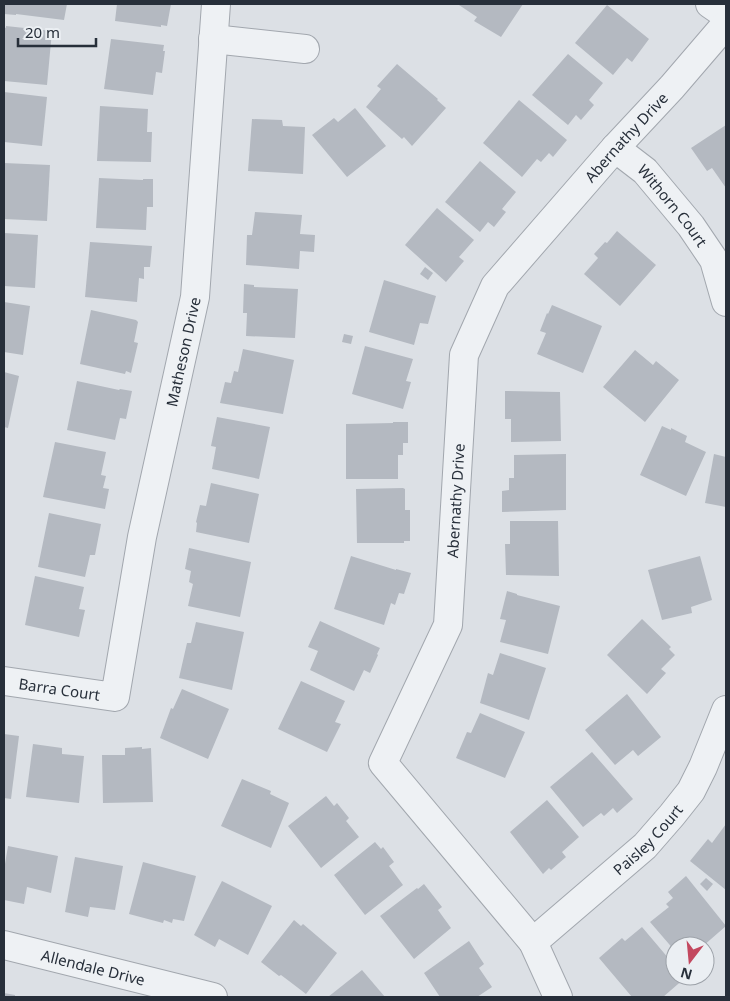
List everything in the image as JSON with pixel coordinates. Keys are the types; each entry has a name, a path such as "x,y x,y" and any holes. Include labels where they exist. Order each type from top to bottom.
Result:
{"street":[{"name":"Matheson Drive","path":"115,697 142,537 195,297 216,4"},
{"path":"710,4 726,15"},
{"name":"Abernathy Drive","path":"558,997 533,942 383,763 448,625 464,355 495,286 726,24"},
{"path":"213,39 305,49"},
{"name":"Withorn Court","path":"615,148 645,171 691,226 714,260 726,302"},
{"name":"Barra Court","path":"4,681 115,697"},
{"name":"Paisley Court","path":"533,942 645,846 672,815 691,791 726,710"},
{"name":"Allendale Drive","path":"4,945 213,997"}],"building":[{"path":"4,4 67,4 64,20 4,14"},
{"path":"117,4 171,4 167,26 161,25 161,27 115,21"},
{"path":"460,4 523,4 501,37 474,21 477,17"},
{"path":"607,5 649,39 632,62 627,58 613,75 575,43"},
{"path":"6,26 52,31 47,85 4,81 4,27 6,28"},
{"path":"111,39 164,45 162,73 156,72 153,95 104,89"},
{"path":"568,54 603,83 589,100 594,105 581,120 576,115 568,125 532,95"},
{"path":"397,64 446,108 412,146 404,137 402,139 366,107 381,89 377,86"},
{"path":"4,92 47,97 42,146 4,142"},
{"path":"519,100 567,140 553,157 549,153 541,162 537,159 522,177 483,143"},
{"path":"100,106 148,109 147,132 152,132 151,162 97,161"},
{"path":"355,108 386,146 347,177 312,135 334,118 338,122"},
{"path":"252,119 282,120 283,126 305,127 303,174 248,171"},
{"path":"726,125 726,188 712,168 707,171 691,148"},
{"path":"480,161 516,192 502,209 506,212 494,227 488,222 480,232 445,202"},
{"path":"4,163 50,165 47,221 4,219"},
{"path":"99,178 153,179 153,207 147,207 146,230 96,228"},
{"path":"437,208 474,240 459,257 464,261 446,282 405,245"},
{"path":"255,212 302,215 300,234 315,235 314,252 300,251 299,269 246,265 247,235 252,235"},
{"path":"617,231 656,265 620,306 584,274 598,258 594,254"},
{"path":"4,233 38,235 35,288 4,286"},
{"path":"90,242 152,246 150,267 144,267 144,279 139,278 137,302 85,297"},
{"path":"425,267 433,273 428,280 420,274"},
{"path":"384,280 436,296 428,324 420,323 414,345 369,332"},
{"path":"244,284 254,285 254,287 298,289 295,338 246,336 247,313 243,313"},
{"path":"4,302 30,306 23,355 4,352"},
{"path":"552,305 602,326 583,373 537,354 546,333 540,331"},
{"path":"91,310 138,322 134,342 138,343 131,373 126,371 125,374 80,364"},
{"path":"344,334 353,336 351,344 342,342"},
{"path":"365,346 413,359 406,381 411,382 403,409 352,394"},
{"path":"243,349 294,360 283,414 220,403 225,382 231,383 234,371 238,372"},
{"path":"635,350 653,365 656,361 679,380 645,422 603,387"},
{"path":"4,372 19,376 8,428 4,427"},
{"path":"77,381 132,391 126,419 120,418 115,440 67,430"},
{"path":"505,391 560,392 561,441 511,442 511,419 505,419"},
{"path":"217,417 270,427 259,479 212,469 216,447 211,446"},
{"path":"408,422 408,443 403,443 403,455 398,455 398,479 346,479 346,424"},
{"path":"662,426 687,436 685,442 706,452 686,496 640,475"},
{"path":"55,442 106,452 101,475 106,476 103,488 109,489 105,509 43,497"},
{"path":"566,454 566,510 502,512 502,491 509,490 509,478 514,478 514,455"},
{"path":"714,454 726,457 726,507 705,503"},
{"path":"211,483 259,494 249,543 196,532 200,505 206,506"},
{"path":"356,489 405,489 405,510 410,510 410,541 404,541 404,543 357,543"},
{"path":"49,513 101,524 95,555 90,555 85,577 38,567"},
{"path":"510,521 558,521 559,576 506,575 505,544 510,544"},
{"path":"189,548 251,562 240,617 188,606 193,584 189,582 191,571 185,569"},
{"path":"351,556 411,573 404,594 399,593 395,605 391,603 384,625 334,609"},
{"path":"700,556 712,600 691,607 692,613 662,620 648,570"},
{"path":"35,576 84,587 79,609 85,610 79,637 25,625"},
{"path":"507,591 560,606 548,654 500,642 506,620 500,619"},
{"path":"642,619 671,647 669,649 675,655 661,669 666,673 647,694 607,655"},
{"path":"320,621 380,648 370,673 364,670 354,691 310,670 318,651 308,647"},
{"path":"196,622 244,632 232,690 179,678 187,643 191,643"},
{"path":"500,653 546,668 529,720 480,703 488,673 493,675"},
{"path":"301,681 345,701 335,722 341,724 327,752 278,729"},
{"path":"182,689 229,709 208,759 160,738 171,708 173,709"},
{"path":"627,694 661,737 638,756 633,750 615,765 585,730"},
{"path":"480,713 525,732 505,778 456,758 467,732 471,733"},
{"path":"4,734 19,736 11,799 4,798"},
{"path":"33,744 62,748 62,754 84,756 79,803 26,797"},
{"path":"142,747 142,749 151,748 153,802 103,803 102,755 125,755 125,748"},
{"path":"592,752 633,799 617,813 613,808 604,816 601,813 583,827 550,787"},
{"path":"242,779 271,791 270,794 289,803 271,848 221,826"},
{"path":"326,796 334,806 337,803 349,818 346,821 359,837 321,868 288,826"},
{"path":"547,800 579,837 562,852 566,857 551,870 549,868 543,874 510,832"},
{"path":"726,824 726,890 690,861 708,839 712,843"},
{"path":"375,842 381,849 383,847 394,862 389,866 403,885 365,915 334,875"},
{"path":"8,846 58,856 51,893 27,887 24,904 4,900 4,870"},
{"path":"75,857 123,866 115,910 90,907 88,917 65,912"},
{"path":"143,862 196,876 184,921 173,919 172,923 164,920 163,923 129,914"},
{"path":"686,876 726,926 714,936 665,936 665,939 650,922 669,907 666,904 673,898 668,892"},
{"path":"706,878 713,884 707,891 700,884"},
{"path":"222,881 272,906 248,955 219,939 215,947 194,935"},
{"path":"424,884 442,907 438,910 451,928 414,959 380,916"},
{"path":"294,920 301,926 303,924 337,953 306,994 261,962"},
{"path":"642,927 665,954 665,986 676,986 663,997 632,997 599,958 622,938 625,941"},
{"path":"469,941 484,964 479,968 492,987 477,997 440,997 424,973"},
{"path":"362,970 385,997 328,997"},
{"path":"4,993 15,995 15,997 4,997"}]}
